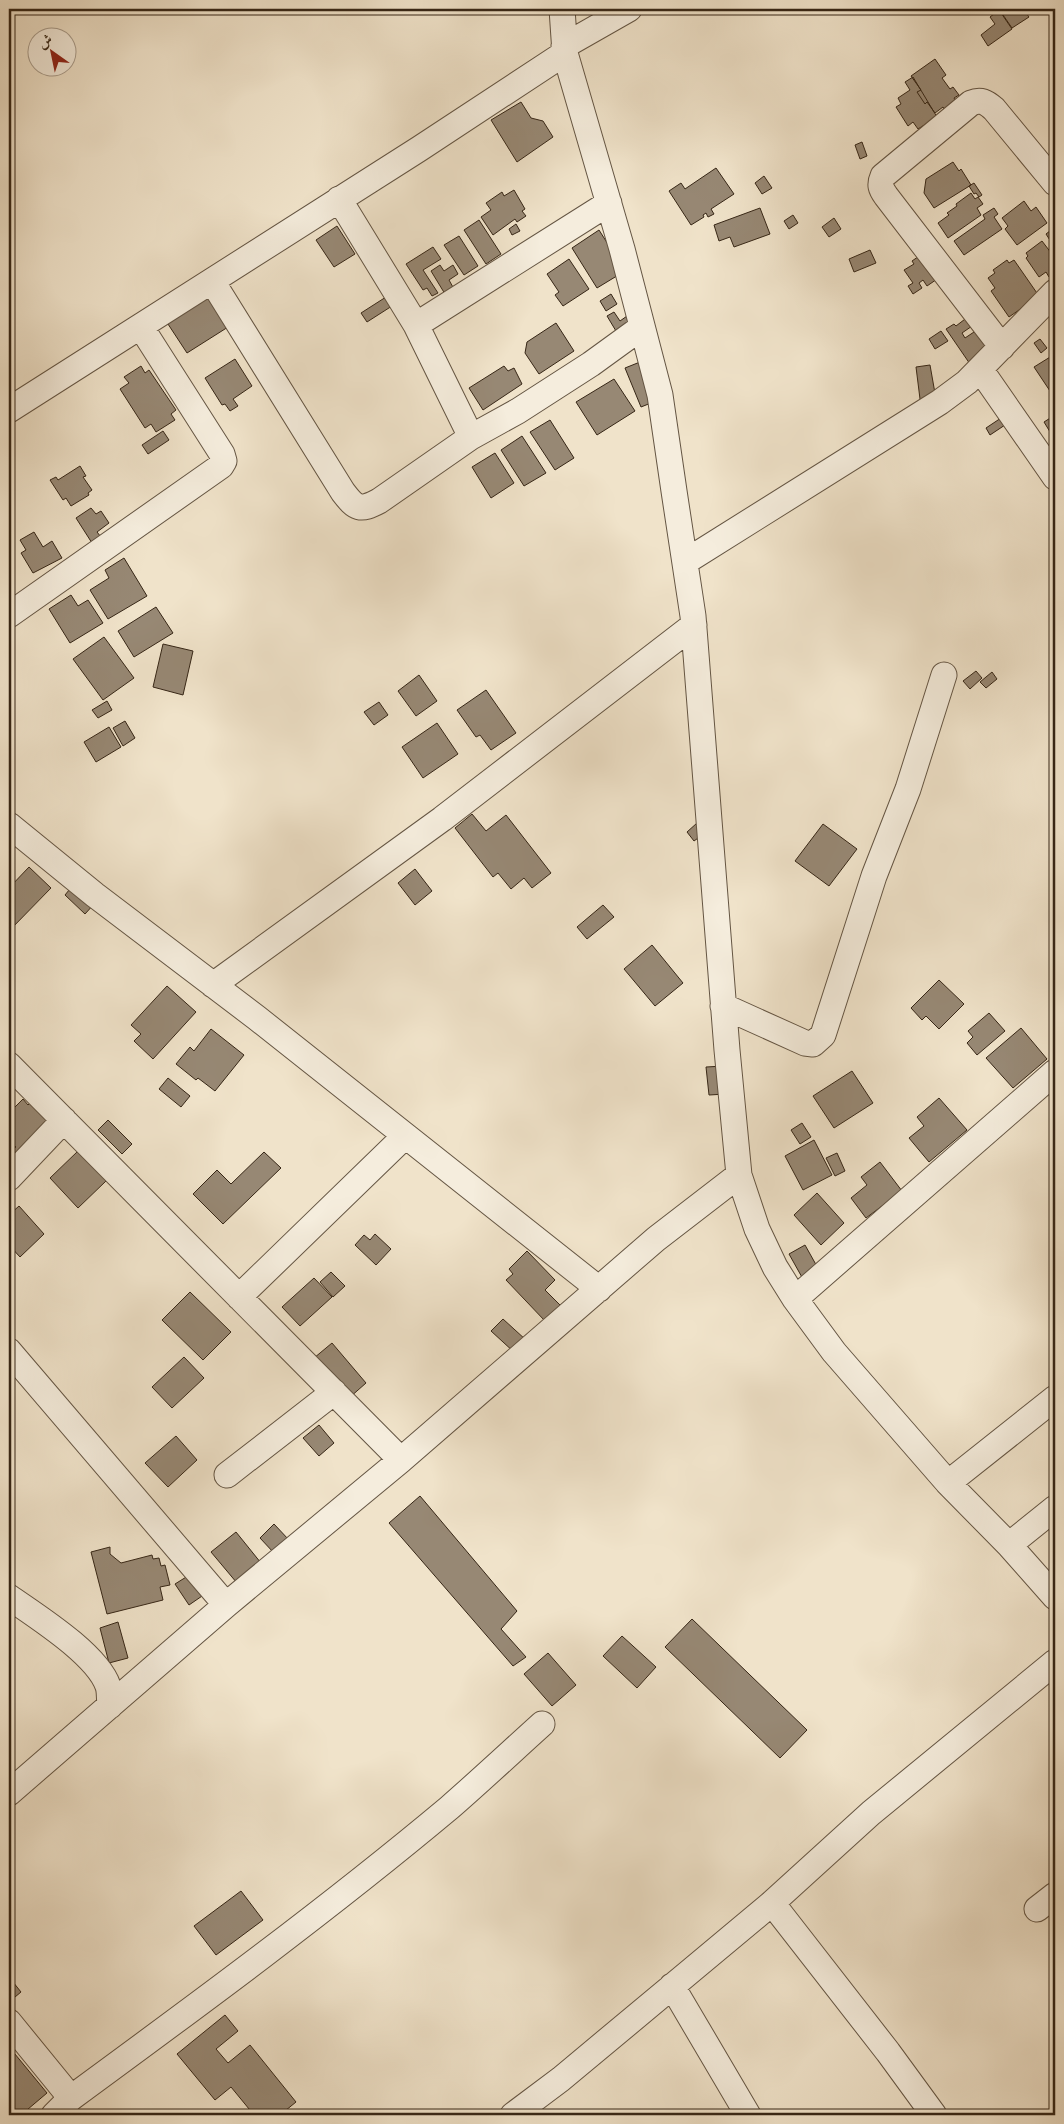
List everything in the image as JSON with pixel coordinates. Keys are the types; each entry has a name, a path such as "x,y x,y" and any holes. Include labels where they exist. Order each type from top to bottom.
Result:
{"street":[{"path":"562,9 564,49 609,203 660,395 694,625 723,1006 739,1175 757,1229 775,1267 795,1299 834,1352 948,1483 1009,1544 1055,1598"},
{"path":"9,410 141,327 339,198 419,149 564,49 629,9"},
{"path":"1002,347 886,196 881,189 880,182 883,176 971,103 984,101 994,109 1055,183"},
{"path":"339,198 416,325 471,437"},
{"path":"416,325 609,203"},
{"path":"212,281 343,492 352,504 359,508 366,508 380,501 471,437 518,411 642,327"},
{"path":"685,562 940,402 967,382 1055,292"},
{"path":"9,615 221,466 224,462 222,454 141,327"},
{"path":"980,369 1055,477"},
{"path":"213,985 442,819 694,625"},
{"path":"723,1006 804,1043 813,1044 823,1036 874,876 908,790 944,675"},
{"path":"9,826 599,1289"},
{"path":"9,1066 401,1460"},
{"path":"795,1299 1055,1072"},
{"path":"9,1178 64,1120"},
{"path":"239,1297 404,1136"},
{"path":"9,1792 226,1605 401,1460 656,1239 739,1175"},
{"path":"9,1351 226,1605"},
{"path":"227,1475 334,1392"},
{"path":"948,1483 1055,1398"},
{"path":"1009,1544 1055,1508"},
{"path":"9,1597 69,1640 94,1664 108,1686 110,1706"},
{"path":"513,2115 561,2080 772,1903 871,1813 1055,1662"},
{"path":"9,2022 62,2106 324,1908 449,1807 542,1724"},
{"path":"772,1903 888,2052 934,2115"},
{"path":"672,1986 748,2115"}],"building":[{"path":"1006,9 1008,12 1013,9 1023,9 1029,17 1012,28 1001,12"},
{"path":"999,10 1012,29 988,46 981,35 995,24 990,17"},
{"path":"935,59 946,75 942,78 950,89 953,87 959,95 954,98 958,105 946,113 943,107 935,113 927,102 925,104 917,92 921,90 911,76"},
{"path":"913,77 937,117 918,129 913,122 908,126 896,107 901,104 898,98 910,90 905,82"},
{"path":"521,102 531,118 543,121 553,137 517,162 491,120"},
{"path":"862,142 867,156 860,159 855,145"},
{"path":"953,162 959,171 961,169 971,185 934,208 924,193 926,179"},
{"path":"716,168 734,194 711,209 714,214 708,217 706,213 703,215 704,217 691,225 669,191 681,183 685,189"},
{"path":"764,176 772,188 762,194 755,183"},
{"path":"974,183 982,195 979,197 976,193 974,194 969,186"},
{"path":"514,190 525,209 522,211 526,216 517,222 515,219 493,235 481,217 491,210 486,203 502,192 504,196"},
{"path":"971,193 975,199 978,197 983,204 977,208 981,215 948,238 938,223 949,215 947,213 957,206 956,204"},
{"path":"1024,201 1031,211 1036,207 1047,223 1017,245 1005,229 1008,226 1002,218"},
{"path":"760,208 770,234 734,247 730,237 719,241 714,225"},
{"path":"994,208 998,214 994,217 1002,229 964,255 954,241 985,219 983,215"},
{"path":"793,215 798,223 789,229 784,221"},
{"path":"834,218 841,229 829,237 822,227"},
{"path":"479,220 501,254 486,264 464,230"},
{"path":"516,224 520,231 512,235 509,229"},
{"path":"337,226 355,254 334,267 316,240"},
{"path":"1055,227 1055,248 1046,234"},
{"path":"599,230 625,271 597,288 572,248"},
{"path":"459,236 478,266 464,275 444,245"},
{"path":"1042,241 1055,258 1055,265 1052,268 1055,272 1049,277 1046,272 1039,277 1026,258 1028,256 1026,253"},
{"path":"433,247 441,259 423,270 438,293 432,296 427,288 423,290 406,264"},
{"path":"870,250 876,263 854,272 849,259"},
{"path":"922,254 943,275 927,286 923,280 919,283 922,288 913,294 908,286 913,283 904,270 914,264 912,261"},
{"path":"569,259 589,289 563,306 555,295 559,292 547,274"},
{"path":"1007,260 1009,263 1014,260 1039,296 1009,317 991,291 995,288 988,278 995,273 993,270"},
{"path":"440,265 444,271 453,265 458,274 449,280 454,289 445,294 431,271"},
{"path":"215,290 236,322 187,353 166,321"},
{"path":"611,294 617,304 606,311 600,301"},
{"path":"386,297 392,306 367,322 361,313"},
{"path":"614,312 620,321 627,316 634,327 619,336 607,316"},
{"path":"969,316 975,324 962,333 965,338 980,328 991,344 970,364 946,329 954,324 956,326"},
{"path":"556,323 574,351 539,374 525,353 527,342"},
{"path":"941,331 948,341 935,349 929,339"},
{"path":"1040,339 1047,348 1041,353 1034,343"},
{"path":"1055,354 1055,392 1052,394 1034,367"},
{"path":"235,359 252,386 233,399 238,406 230,411 225,404 222,405 205,378"},
{"path":"640,362 656,401 641,407 625,368"},
{"path":"930,365 936,399 921,407 916,367"},
{"path":"141,366 145,373 149,370 176,410 171,414 175,420 156,432 151,424 145,428 120,389 129,383 124,377"},
{"path":"504,366 508,371 514,368 522,384 483,410 469,388"},
{"path":"614,379 635,411 597,435 576,402"},
{"path":"1055,415 1055,440 1044,422"},
{"path":"1001,418 1005,425 990,435 986,428"},
{"path":"550,420 574,458 555,470 530,432"},
{"path":"163,431 169,440 148,454 142,445"},
{"path":"522,436 546,473 524,486 501,450"},
{"path":"495,453 514,483 491,498 472,467"},
{"path":"80,466 86,476 83,477 92,490 88,493 89,495 71,506 66,498 63,500 50,480 56,477 58,480"},
{"path":"91,508 96,514 101,511 109,523 97,532 101,537 92,543 76,518"},
{"path":"34,532 43,547 52,541 62,558 33,573 21,553 26,550 20,540"},
{"path":"124,558 147,596 108,619 90,590 109,578 105,570"},
{"path":"71,595 78,606 88,600 103,623 70,643 49,609"},
{"path":"156,607 173,633 134,657 118,631"},
{"path":"104,637 134,678 103,700 73,659"},
{"path":"163,644 193,651 183,695 153,687"},
{"path":"976,671 982,678 970,689 963,681"},
{"path":"992,672 997,679 986,688 980,682"},
{"path":"419,675 437,701 416,716 398,691"},
{"path":"486,690 516,733 491,750 480,735 476,737 457,710"},
{"path":"107,701 112,710 98,718 92,710"},
{"path":"379,702 388,715 374,725 364,712"},
{"path":"125,721 135,738 123,746 113,728"},
{"path":"437,723 458,754 423,778 402,747"},
{"path":"109,727 121,747 96,762 84,742"},
{"path":"472,814 486,831 506,815 551,873 532,888 524,878 511,889 498,873 493,877 455,828"},
{"path":"697,823 705,833 694,841 687,832"},
{"path":"823,824 857,849 829,886 795,861"},
{"path":"29,867 51,888 9,931 9,888"},
{"path":"415,869 432,891 415,905 398,883"},
{"path":"74,884 95,903 85,914 65,895"},
{"path":"603,905 614,917 587,939 577,927"},
{"path":"652,945 683,983 655,1006 624,969"},
{"path":"939,980 964,1004 939,1029 926,1016 922,1020 911,1008"},
{"path":"167,986 196,1012 153,1059 134,1041 141,1034 131,1025"},
{"path":"989,1013 1005,1031 977,1055 967,1043 973,1037 968,1031"},
{"path":"1021,1028 1047,1059 1013,1088 986,1058"},
{"path":"211,1029 244,1055 215,1091 198,1078 196,1080 176,1064 190,1047 194,1051"},
{"path":"724,1066 726,1094 709,1095 706,1067"},
{"path":"852,1071 873,1103 834,1128 813,1096"},
{"path":"168,1078 190,1096 181,1107 159,1089"},
{"path":"939,1098 967,1130 929,1162 909,1138 924,1126 917,1117"},
{"path":"23,1099 28,1105 34,1099 53,1118 20,1161 10,1152 16,1147 9,1140 9,1113"},
{"path":"108,1120 132,1144 122,1154 98,1130"},
{"path":"802,1123 811,1137 800,1144 791,1130"},
{"path":"814,1140 832,1175 803,1190 785,1156"},
{"path":"78,1151 106,1181 78,1208 50,1178"},
{"path":"264,1152 281,1168 223,1224 193,1194 217,1170 231,1184"},
{"path":"837,1153 845,1171 835,1176 826,1158"},
{"path":"880,1162 902,1191 866,1218 851,1198 867,1185 861,1177"},
{"path":"817,1193 844,1223 821,1245 794,1215"},
{"path":"19,1206 44,1234 20,1257 9,1245 9,1215"},
{"path":"375,1234 391,1249 376,1265 355,1245 364,1235 370,1240"},
{"path":"805,1245 819,1270 803,1279 789,1254"},
{"path":"527,1251 555,1280 545,1290 561,1306 545,1321 506,1280 513,1274 509,1269"},
{"path":"331,1272 345,1286 333,1297 320,1282"},
{"path":"314,1278 332,1297 300,1326 282,1307"},
{"path":"190,1292 231,1332 203,1360 162,1320"},
{"path":"503,1319 526,1340 515,1353 491,1331"},
{"path":"332,1343 366,1383 349,1398 314,1358"},
{"path":"184,1357 204,1378 172,1408 152,1387"},
{"path":"319,1425 334,1443 319,1456 303,1438"},
{"path":"176,1436 197,1460 168,1487 145,1463"},
{"path":"420,1496 517,1611 501,1629 526,1657 513,1666 389,1523"},
{"path":"274,1524 289,1540 274,1553 260,1538"},
{"path":"236,1532 261,1563 237,1583 211,1552"},
{"path":"110,1547 110,1554 121,1563 152,1555 153,1559 159,1558 161,1566 165,1565 170,1585 160,1587 163,1600 107,1614 91,1552"},
{"path":"191,1574 205,1594 189,1605 175,1584"},
{"path":"692,1619 807,1730 780,1758 665,1647"},
{"path":"118,1622 128,1658 109,1663 100,1628"},
{"path":"622,1636 656,1667 637,1688 603,1656"},
{"path":"548,1653 576,1685 552,1706 524,1674"},
{"path":"241,1891 263,1920 216,1955 194,1926"},
{"path":"9,1977 21,1992 9,2002"},
{"path":"225,2015 238,2031 216,2049 228,2063 250,2045 296,2102 280,2115 254,2115 231,2087 215,2100 177,2054"},
{"path":"10,2048 47,2093 21,2115 9,2115"}]}
